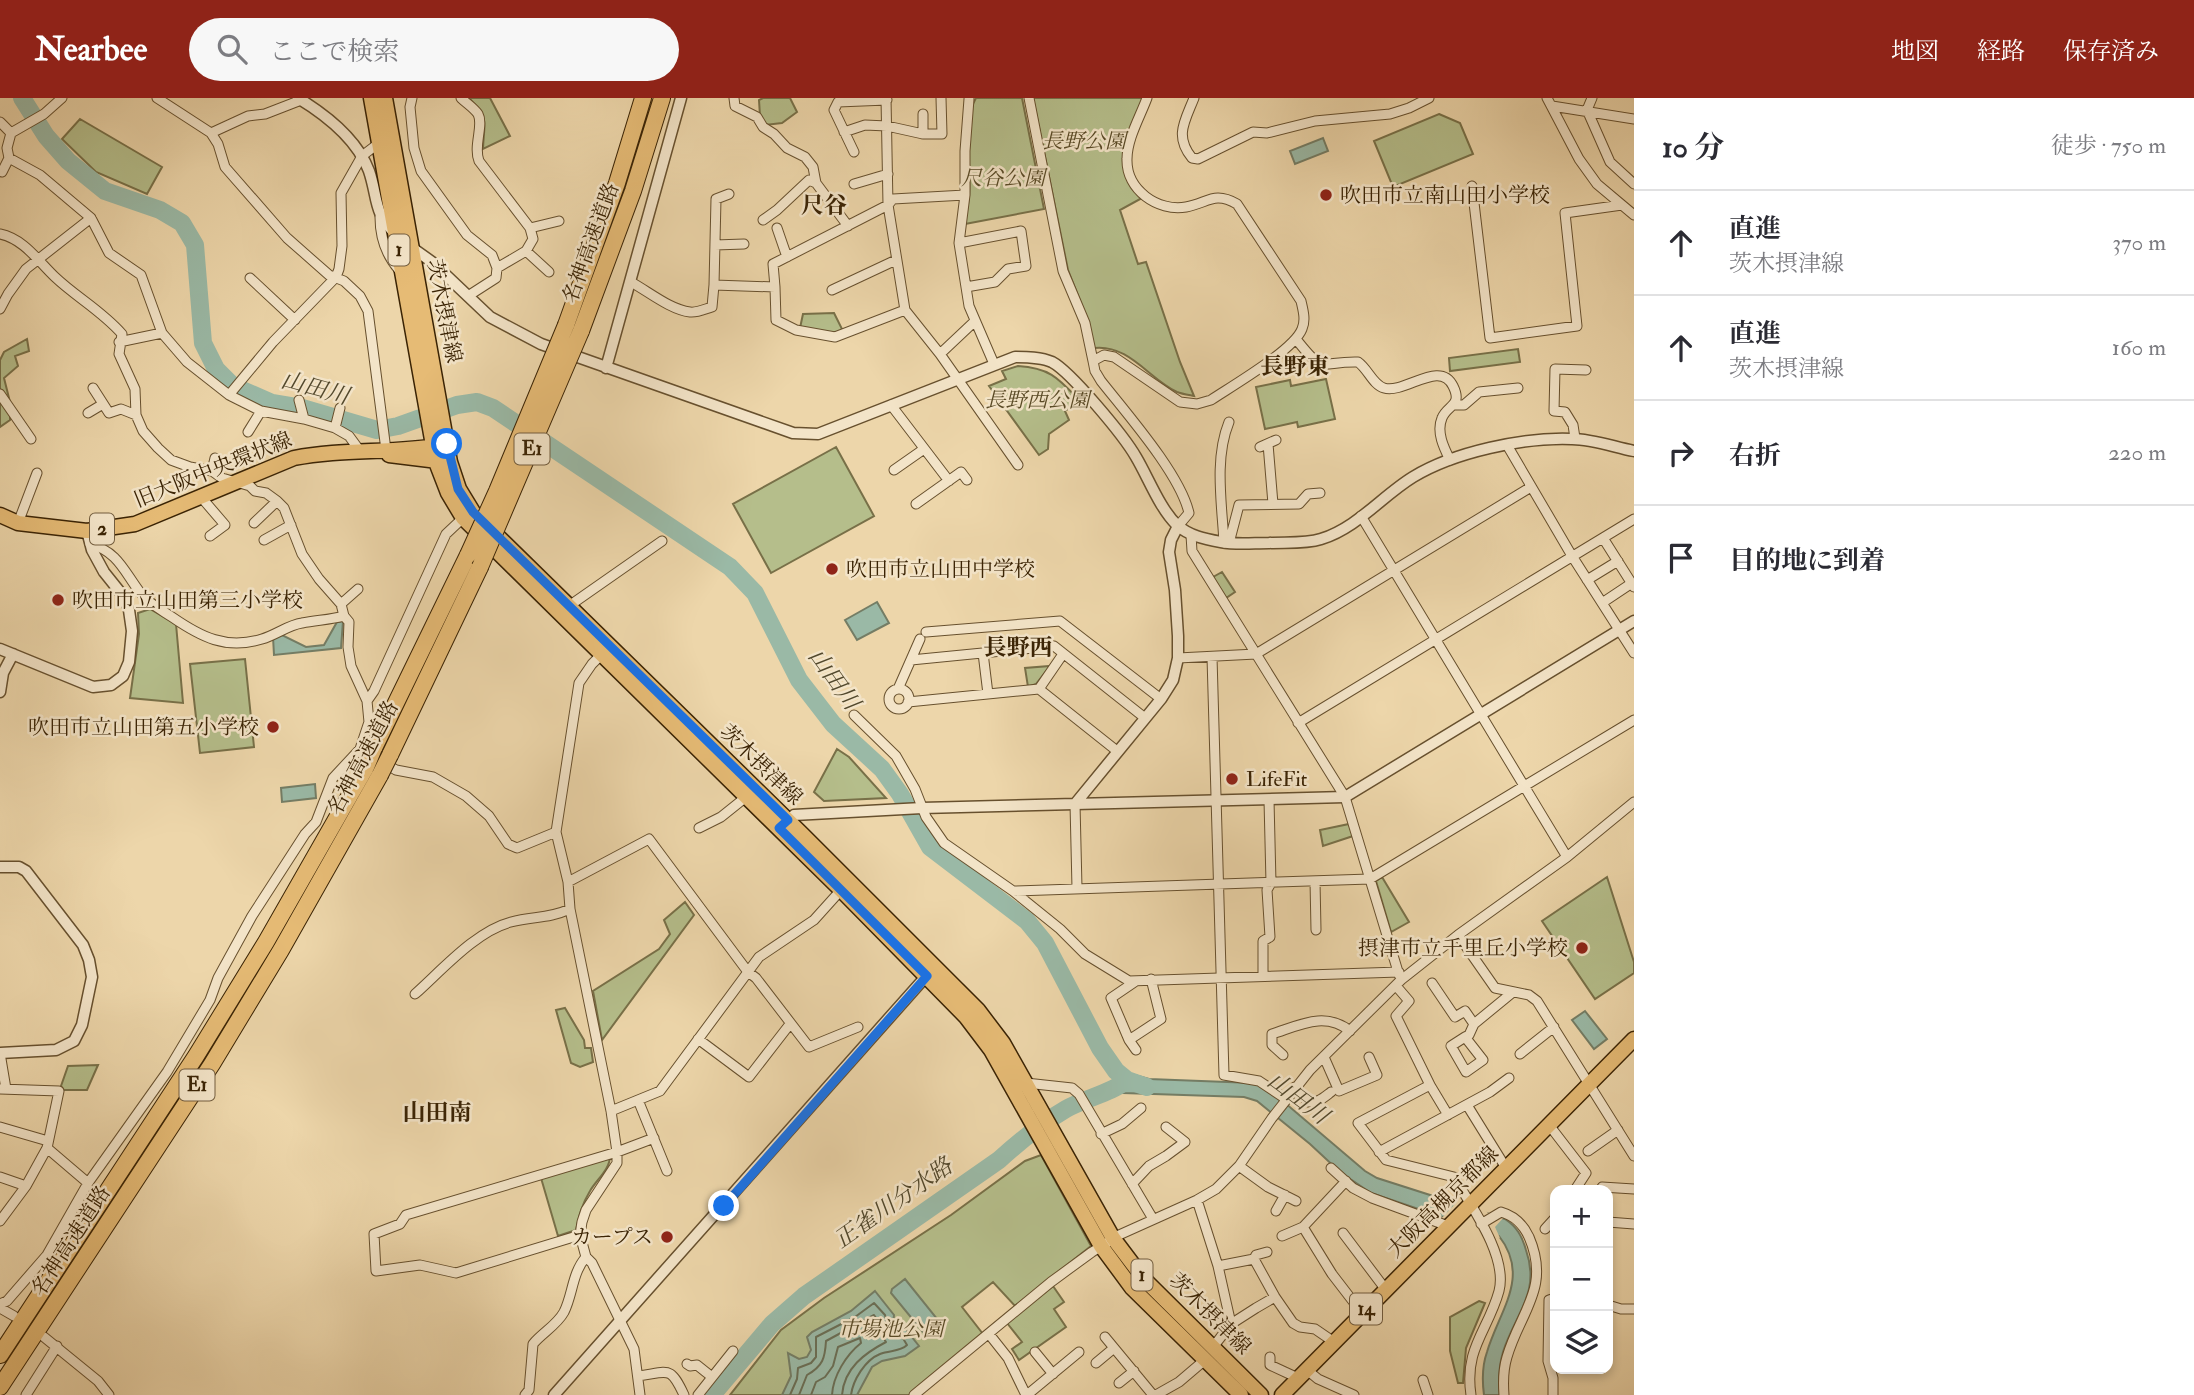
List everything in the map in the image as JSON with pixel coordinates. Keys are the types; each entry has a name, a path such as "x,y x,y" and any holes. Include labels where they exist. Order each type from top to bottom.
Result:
{"highway":[{"name":"名神高速道路","path":"0,1355 197,1056 373,771 390,755 480,567 573,328 643,98"},
{"name":"名神高速道路","path":"0,1387 212,1063 281,950 373,771 367,749 468,555 573,328 633,191 662,98"}],"main road":[{"name":"茨木摂津線","path":"371,98 403,274 438,427 448,493 463,518 605,651 931,971 991,1050 1037,1118 1107,1242 1144,1279 1209,1353 1241,1395"},
{"name":"茨木摂津線","path":"385,98 411,247 432,400"},
{"name":"旧大阪中央環状線","path":"359,451 385,443 441,445"},
{"name":"旧大阪中央環状線","path":"0,515 18,523 89,538 135,524 294,458 322,452 359,451 443,462"},
{"name":"茨木摂津線","path":"443,462 473,512 569,606 605,651 746,797 783,824 841,890 978,1010 1003,1043 1026,1083 1037,1118"},
{"name":"大阪高槻京都線","path":"1282,1395 1634,1039"},
{"name":"茨木摂津線","path":"1209,1353 1261,1395"}],"street":[{"path":"0,171 2,172 9,158 7,148 11,134 44,114 62,98"},
{"path":"157,98 211,133 218,144 225,167 288,238 329,275 344,281 360,296 368,311 385,443"},
{"path":"412,98 410,107 414,149 421,171 467,235 492,255 497,268 496,278 468,296"},
{"path":"461,98 480,119 476,153 479,161 530,228 533,239 526,251 497,268"},
{"path":"606,368 681,98"},
{"path":"734,98 735,106 757,117 763,127 787,148 805,157 813,167 817,183 848,226"},
{"path":"845,132 865,125 887,126 922,134 942,134 941,98"},
{"path":"1029,98 1063,271 1084,323 1095,371 1149,442 1186,500 1189,513 1178,526 1169,552 1175,590 1178,658 1173,680 1161,699 1075,804 1077,888"},
{"path":"1093,361 1104,355 1114,357 1180,402 1197,404 1211,401 1289,346 1303,328 1301,302 1237,204 1226,198 1214,197 1188,207 1173,208 1149,200 1132,180 1127,161 1131,140 1147,98"},
{"path":"1194,98 1181,131 1182,140 1192,158 1198,159 1253,132 1267,133 1315,121 1390,114 1429,98"},
{"path":"1592,98 1587,110 1610,162 1634,184"},
{"path":"211,133 248,116 265,114 299,99 322,113 362,156 372,180 382,239 392,261 403,274"},
{"path":"854,152 834,110 838,102 886,99 888,205 905,310 940,354 1018,465"},
{"path":"970,99 965,151 965,195 958,243 969,306 994,364"},
{"path":"1549,102 1634,120"},
{"path":"1549,102 1579,159 1597,184 1634,215"},
{"path":"922,134 923,114"},
{"path":"0,122 11,134"},
{"path":"229,395 335,277 339,269 342,246 341,193 362,156 379,143"},
{"path":"9,158 40,175 91,218 109,253 141,275 162,332 187,362 229,395 261,411 335,428 349,436 359,451"},
{"path":"854,184 888,174"},
{"path":"763,220 809,180 817,183"},
{"path":"1472,186 1490,338 1577,326 1564,214 1622,205"},
{"path":"631,282 671,307 693,313 712,307 716,199 729,194"},
{"path":"905,310 835,337 796,330 776,320 773,264 888,205 893,199 965,195"},
{"path":"380,217 490,317 511,330 606,368 793,433 818,434 1015,357 1032,357 1051,362 1066,373 1120,433 1135,454 1169,516 1178,526 1191,535 1227,543 1319,540 1339,532 1413,476 1450,460 1507,445 1537,439 1575,439 1634,451"},
{"path":"0,309 26,269 91,218"},
{"path":"530,228 559,221"},
{"path":"777,228 787,257"},
{"path":"958,243 1020,231 1023,243 1026,266 1008,270 995,282 966,287"},
{"path":"0,234 23,245 55,277 122,334 118,354 135,389 136,415 143,431 172,460 212,471 222,478 250,486 255,491 266,493 284,508 303,556 318,579 341,604 344,617 349,622 348,647 351,666 367,701 369,722 367,749 333,778 316,822 251,916 218,978 210,1000 167,1072 88,1183 47,1255 0,1306 14,1316"},
{"path":"715,245 744,244"},
{"path":"526,251 549,272"},
{"path":"832,290 897,260"},
{"path":"250,278 268,288 295,320"},
{"path":"714,285 775,288"},
{"path":"940,354 975,321"},
{"path":"120,342 162,332"},
{"path":"1296,339 1312,359 1322,365 1358,362 1366,367 1374,381 1382,388 1396,389 1434,375 1451,381 1456,391 1454,405 1442,417 1440,431 1441,442 1450,460"},
{"path":"1575,439 1573,425 1565,412 1554,411 1555,369 1586,370"},
{"path":"93,388 109,413 121,409 136,415"},
{"path":"1454,405 1464,405 1479,392 1518,388"},
{"path":"0,394 31,439"},
{"path":"299,400 304,419"},
{"path":"88,413 103,404"},
{"path":"891,405 949,481"},
{"path":"335,428 340,408"},
{"path":"248,432 261,411"},
{"path":"1227,543 1220,473 1229,422"},
{"path":"1268,444 1273,504"},
{"path":"1507,445 1572,556 1634,653"},
{"path":"894,470 924,449"},
{"path":"212,471 215,458"},
{"path":"916,504 961,472 967,480"},
{"path":"18,523 37,473"},
{"path":"1178,658 1256,654 1531,486"},
{"path":"1227,543 1239,505 1299,503 1308,494 1320,493"},
{"path":"201,497 225,525 210,536"},
{"path":"254,523 277,501"},
{"path":"1361,516 1567,857"},
{"path":"367,701 446,534 463,518"},
{"path":"1298,723 1634,519"},
{"path":"264,540 291,525"},
{"path":"1191,535 1192,551 1345,797 1399,980 1409,1001 1396,1016 1448,1115"},
{"path":"89,538 121,563 146,600 194,632 216,642 240,643 261,639 300,623 344,617"},
{"path":"0,649 93,687 111,685 123,676 129,662 132,631 130,610 124,597 104,572 89,538"},
{"path":"1602,603 1633,585 1603,538"},
{"path":"569,606 662,541"},
{"path":"1587,580 1618,561"},
{"path":"341,604 358,589"},
{"path":"1117,751 1039,688 908,702 898,709 890,704 890,695 898,689 923,636 1060,621 1161,699"},
{"path":"783,824 794,815 897,809 1345,797 1634,621"},
{"path":"911,660 1054,646 1144,718"},
{"path":"605,651 579,683 556,832 568,882 570,909 617,1152 617,1163 586,1210 580,1236 586,1257 634,1349 640,1395"},
{"path":"983,653 988,694"},
{"path":"0,692 3,673 13,654"},
{"path":"1039,688 1063,654"},
{"path":"1212,657 1224,1075 1259,1081 1286,1099"},
{"path":"898,689 906,693 908,702"},
{"path":"854,715 897,756 922,808 944,843 1013,891 1060,929 1085,954 1129,981 1263,975 1399,980"},
{"path":"1013,891 1370,879 1634,720"},
{"path":"367,749 396,770 433,777 466,796 489,816 508,844 517,848 556,832"},
{"path":"699,828 721,817 746,797"},
{"path":"1263,975 1263,941 1270,937 1269,800"},
{"path":"914,1395 1051,1282 1107,1242 1216,1189 1239,1166 1295,1087 1399,980 1567,857 1633,805"},
{"path":"568,882 649,839 748,972 756,978 808,1047 858,1027"},
{"path":"0,867 19,867 26,872 83,945 92,977 82,1025 74,1041 57,1050 0,1053 3,1089 59,1091 48,1145 26,1186 0,1221"},
{"path":"1315,881 1316,930"},
{"path":"611,1111 660,1091 759,957 814,919 841,890"},
{"path":"415,994 484,933 511,922 555,916 570,909"},
{"path":"1458,935 1491,983 1501,990 1534,997 1634,1156"},
{"path":"554,1395 931,971"},
{"path":"1129,1041 1161,1019 1151,979"},
{"path":"1136,1050 1129,1041 1111,998 1138,980"},
{"path":"1432,983 1455,1017 1465,1012 1474,1024"},
{"path":"1465,1037 1469,1035 1474,1024 1513,992"},
{"path":"1283,1055 1272,1045 1272,1034 1314,1020 1340,1023 1350,1031"},
{"path":"698,1039 749,1077 790,1024"},
{"path":"1520,1054 1554,1027"},
{"path":"1324,1057 1339,1091 1377,1075 1369,1057"},
{"path":"1379,1152 1490,1092 1509,1077"},
{"path":"1026,1083 1072,1088 1079,1094 1153,1219"},
{"path":"1430,1085 1358,1123 1386,1160 1454,1177 1487,1234 1500,1274 1499,1290 1475,1345 1469,1366 1471,1395"},
{"path":"1295,1087 1308,1102 1314,1103 1331,1092"},
{"path":"638,1100 667,1171"},
{"path":"1467,1105 1506,1168"},
{"path":"1101,1134 1122,1124 1141,1108"},
{"path":"1549,1125 1586,1173 1578,1185"},
{"path":"0,1127 48,1145 88,1183"},
{"path":"1132,1184 1149,1166 1185,1142 1167,1127"},
{"path":"1588,1151 1618,1130"},
{"path":"580,1236 456,1273 420,1265 376,1271 373,1234 400,1224 406,1215 617,1152 653,1138"},
{"path":"1239,1166 1268,1187 1296,1201"},
{"path":"1331,1168 1353,1188 1372,1198 1450,1225"},
{"path":"0,1177 26,1186"},
{"path":"1282,1236 1303,1227 1346,1181"},
{"path":"1613,1188 1634,1189"},
{"path":"1276,1211 1284,1195"},
{"path":"1197,1200 1218,1266 1231,1324"},
{"path":"1481,1224 1501,1212 1511,1215 1526,1231 1535,1258 1536,1271 1531,1304 1503,1369 1504,1395"},
{"path":"1613,1222 1634,1224"},
{"path":"1303,1227 1332,1274 1362,1313"},
{"path":"1343,1233 1386,1290"},
{"path":"1218,1266 1254,1259 1256,1255 1267,1252"},
{"path":"525,1395 529,1390 533,1344 563,1314 573,1279 586,1257"},
{"path":"1254,1259 1293,1323 1323,1333 1335,1342"},
{"path":"1105,1337 1155,1395 1179,1381 1209,1353 1231,1324 1275,1297"},
{"path":"1550,1300 1548,1362 1553,1378 1553,1395"},
{"path":"1613,1307 1634,1309"},
{"path":"989,1334 1008,1358 1026,1395 1079,1352"},
{"path":"44,1337 98,1381 109,1395"},
{"path":"26,1395 57,1346"},
{"path":"1096,1363 1114,1348"},
{"path":"698,1395 733,1351"},
{"path":"1035,1352 1053,1374"},
{"path":"1270,1357 1270,1364 1318,1379 1354,1395"},
{"path":"687,1364 697,1365 712,1377"},
{"path":"1119,1383 1134,1371"},
{"path":"638,1376 670,1372 684,1395"},
{"path":"1423,1380 1427,1395"}],"green space":[{"path":"469,98 490,98 510,136 483,149 483,116"},
{"path":"790,98 797,112 782,123 765,125 760,116 759,100"},
{"name":"尺谷公園","path":"976,98 1022,98 1044,209 965,224 970,186 969,119"},
{"name":"長野公園","path":"1033,98 1143,98 1124,161 1142,198 1120,210 1138,264 1146,262 1194,396 1177,392 1118,351 1094,348 1088,321 1068,270"},
{"path":"1439,114 1460,123 1473,154 1393,187 1374,141"},
{"path":"80,119 162,167 147,194 96,172 62,139"},
{"path":"834,313 843,331 838,334 800,328 803,314"},
{"path":"27,339 29,351 15,356 18,366 4,378 10,402 10,420 0,427 0,360 4,352"},
{"path":"1518,349 1520,362 1450,371 1449,358"},
{"name":"長野西公園","path":"1018,366 1047,372 1080,401 1065,411 1069,420 1049,434 1048,449 1039,455 989,386 1006,379 1002,371"},
{"path":"1326,379 1335,419 1298,427 1297,422 1265,429 1256,387 1290,380 1291,386"},
{"path":"836,447 874,516 771,573 733,504"},
{"path":"1222,572 1235,592 1226,598 1213,577"},
{"path":"150,609 176,624 183,703 130,698 139,634 138,613"},
{"path":"245,659 254,747 200,753 190,664"},
{"path":"1050,666 1036,684 1028,687 1025,668"},
{"path":"837,749 849,757 886,798 824,801 814,792"},
{"path":"1349,824 1353,836 1323,846 1320,830"},
{"path":"1382,877 1409,922 1391,932 1376,881"},
{"path":"1607,877 1634,962 1634,973 1595,999 1542,921"},
{"path":"685,902 694,915 602,1040 593,991 659,949 670,934 664,920"},
{"path":"565,1008 584,1040 585,1048 591,1048 593,1062 580,1067 571,1063 556,1010"},
{"path":"98,1065 87,1090 64,1090 61,1086 68,1066"},
{"name":"市場池公園","path":"1041,1155 1091,1246 1015,1306 993,1282 962,1307 983,1334 909,1395 730,1395 781,1330 824,1298 951,1215 1025,1161"},
{"path":"610,1156 605,1170 585,1201 576,1230 558,1236 541,1178"},
{"path":"1053,1286 1064,1302 1054,1309 1066,1327 1019,1360 1012,1349 1022,1342 1007,1323"},
{"path":"1479,1301 1485,1303 1466,1348 1463,1383 1458,1383 1450,1351 1450,1317"}],"water":[{"path":"1323,138 1328,151 1295,164 1290,151"},
{"path":"877,602 889,623 857,640 845,620"},
{"path":"343,621 341,648 274,655 273,637 280,634 306,647 324,645 337,622"},
{"path":"315,784 316,798 282,802 281,788"},
{"path":"1585,1011 1607,1039 1594,1049 1572,1020"},
{"path":"1131,1074 1149,1079 1253,1083 1271,1091 1365,1171 1377,1178 1509,1222 1523,1240 1530,1265 1530,1279 1525,1303 1503,1352 1499,1373 1500,1395 1484,1395 1483,1378 1485,1357 1510,1294 1512,1280 1508,1251 1499,1236 1371,1193 1340,1172 1257,1101 1244,1097 1123,1093 1118,1086"},
{"path":"905,1279 938,1320 938,1324 928,1332 923,1332 891,1293 892,1289"},
{"path":"875,1291 894,1315 893,1325 903,1326 919,1346 905,1356 882,1361 872,1367 857,1395 782,1395 791,1376 788,1353 799,1359 807,1357 811,1350 807,1337 812,1332 851,1311"}],"pier":[{"path":"1458,1201 1484,1209 1488,1213 1505,1216 1495,1227 1500,1238 1440,1220"}],"waterway":[{"name":"山田川","path":"22,98 46,136 68,161 105,191 160,210 182,223 195,245 203,343 216,369 233,386 272,403 302,408 377,430 398,426 457,405 477,402 493,408 730,567 755,593 799,680 833,724 882,769 900,794 930,847 1027,921 1045,943 1100,1048 1116,1071 1127,1080 1147,1087"},
{"name":"正雀川分水路","path":"712,1395 772,1324 804,1296 999,1160 1048,1120 1127,1080"}],"place":[{"name":"吹田市立南山田小学校","path":"1326,195"},
{"name":"吹田市立山田中学校","path":"832,569"},
{"name":"吹田市立山田第三小学校","path":"58,600"},
{"name":"吹田市立山田第五小学校","path":"273,727"},
{"name":"LifeFit","path":"1232,779"},
{"name":"摂津市立千里丘小学校","path":"1582,948"},
{"name":"カープス","path":"667,1237"}],"district":[{"name":"尺谷","path":"824,205"},
{"name":"長野東","path":"1295,366"},
{"name":"長野西","path":"1018,647"},
{"name":"山田南","path":"437,1112"}],"route":[{"path":"447,444 458,489 473,512 788,820 779,828 927,976 917,984 724,1206"}]}
